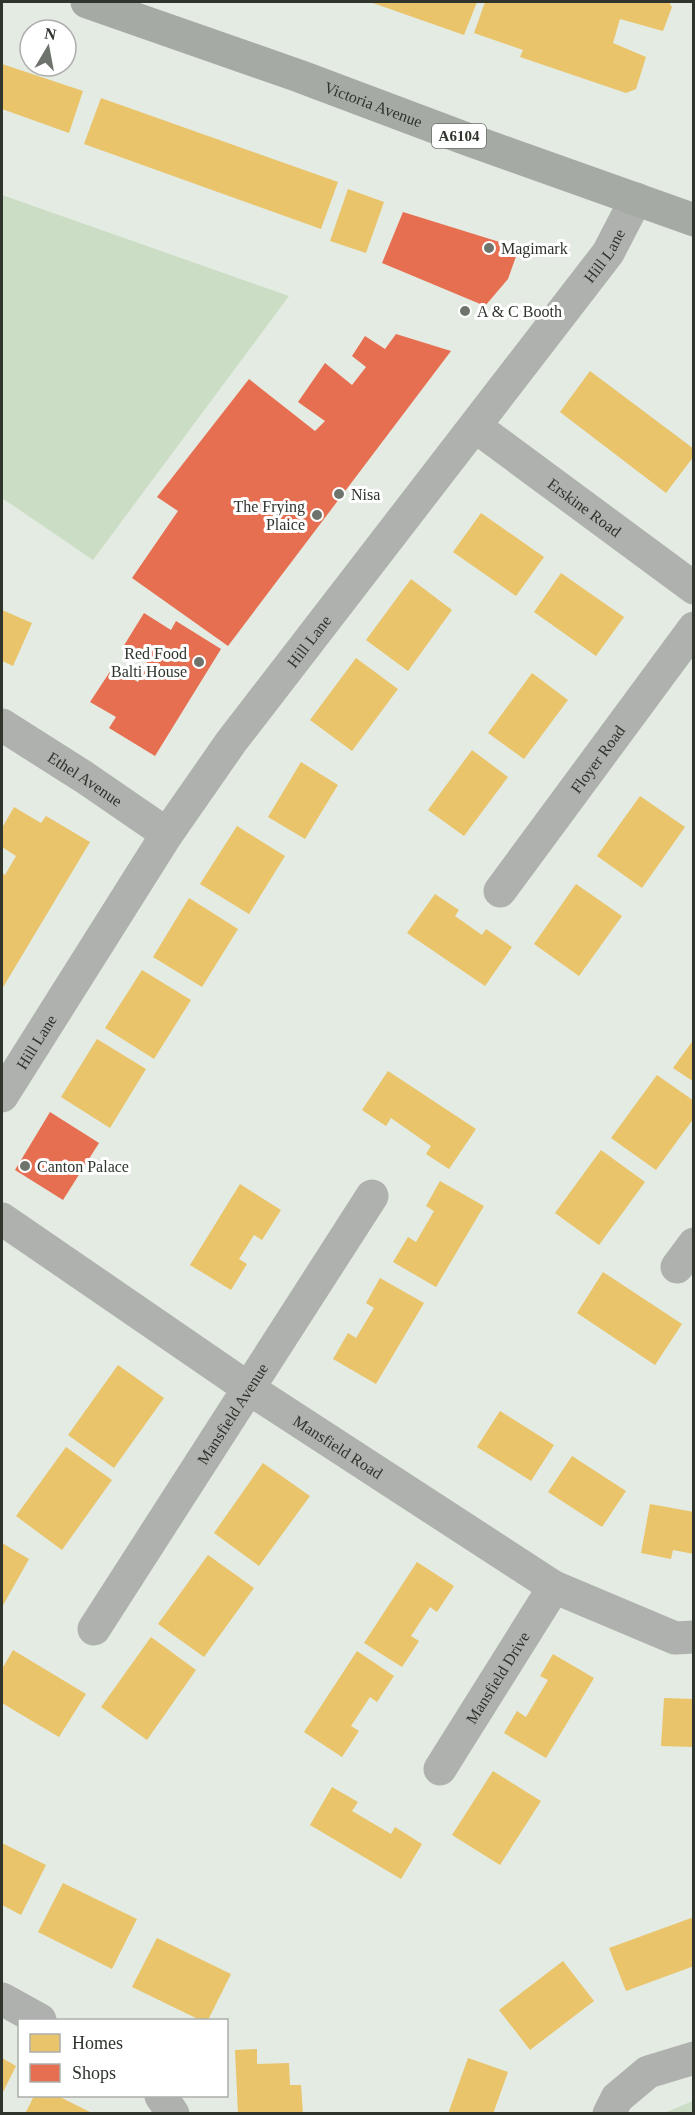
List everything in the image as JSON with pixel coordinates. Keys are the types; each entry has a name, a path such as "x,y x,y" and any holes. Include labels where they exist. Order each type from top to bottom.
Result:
{"main road":[{"name":"Victoria Avenue","path":"87,2 299,76 693,220"}],"street":[{"name":"Hill Lane","path":"2,1096 166,834 255,710 476,427 608,253 636,199"},
{"name":"Erskine Road","path":"476,427 693,588"},
{"name":"Floyer Road","path":"500,891 693,627"},
{"name":"Ethel Avenue","path":"2,725 84,777 166,834"},
{"name":"Mansfield Avenue","path":"94,1629 372,1196"},
{"name":"Mansfield Road","path":"2,1219 248,1388 554,1587 675,1638 693,1637"},
{"name":"Mansfield Drive","path":"440,1769 554,1587"},
{"path":"2,1999 38,2019"},
{"path":"609,2114 617,2097 648,2072 693,2058"},
{"path":"162,2097 173,2114"}],"green space":[{"path":"2,195 289,296 93,560 2,498"},
{"path":"693,2101 693,2113 664,2113"}],"building: Homes":[{"path":"370,2 477,2 464,35"},
{"path":"485,2 669,2 672,7 663,31 620,19 613,43 646,57 636,89 626,93 520,57 523,50 474,33"},
{"path":"2,64 18,69 18,78 44,78 83,91 69,133 2,109"},
{"path":"101,98 338,182 321,229 84,144"},
{"path":"348,189 384,202 366,253 330,241"},
{"path":"590,371 694,449 694,456 666,493 560,412"},
{"path":"481,513 544,557 516,596 453,552"},
{"path":"561,573 624,617 596,656 534,612"},
{"path":"411,579 452,610 408,671 366,640"},
{"path":"2,610 32,623 13,666 2,661"},
{"path":"356,658 398,689 352,751 310,720"},
{"path":"532,673 568,700 524,759 488,733"},
{"path":"472,750 508,777 464,836 428,810"},
{"path":"301,762 338,785 305,839 268,817"},
{"path":"640,796 685,827 642,888 597,856"},
{"path":"14,807 41,823 46,816 90,842 2,989 2,873 5,875 16,856 2,847 2,828"},
{"path":"237,826 285,856 249,914 200,884"},
{"path":"576,884 622,916 579,976 534,944"},
{"path":"435,894 459,910 455,916 482,935 486,929 512,947 485,986 407,933"},
{"path":"189,898 238,929 202,987 153,957"},
{"path":"142,970 191,1000 154,1059 105,1028"},
{"path":"97,1039 146,1069 110,1128 61,1097"},
{"path":"694,1039 694,1082 673,1068"},
{"path":"388,1071 476,1129 449,1169 426,1154 431,1146 391,1118 386,1126 362,1110"},
{"path":"657,1075 694,1101 694,1118 656,1170 611,1138"},
{"path":"601,1150 645,1182 599,1245 555,1213"},
{"path":"440,1181 484,1206 436,1287 393,1262 408,1237 416,1242 434,1211 426,1206"},
{"path":"240,1184 281,1210 262,1240 254,1235 239,1259 247,1264 231,1290 190,1265"},
{"path":"603,1272 682,1324 655,1365 577,1313"},
{"path":"380,1278 424,1303 376,1384 333,1359 348,1333 356,1338 374,1308 366,1303"},
{"path":"118,1365 164,1398 114,1468 68,1435"},
{"path":"500,1411 554,1445 531,1481 477,1447"},
{"path":"66,1447 112,1480 62,1550 16,1516"},
{"path":"572,1456 626,1491 602,1527 548,1492"},
{"path":"263,1463 310,1496 259,1566 214,1533"},
{"path":"650,1504 694,1512 694,1554 673,1550 671,1559 641,1553"},
{"path":"2,1543 29,1559 2,1607"},
{"path":"208,1555 254,1588 204,1657 158,1624"},
{"path":"417,1562 454,1586 437,1612 430,1607 411,1636 419,1641 402,1667 364,1643"},
{"path":"151,1637 196,1670 147,1740 101,1707"},
{"path":"13,1650 86,1694 59,1737 2,1703 2,1669"},
{"path":"357,1651 394,1676 377,1702 370,1697 351,1726 359,1731 342,1757 304,1732"},
{"path":"553,1654 594,1678 546,1758 504,1733 517,1711 526,1717 548,1680 540,1676"},
{"path":"664,1698 694,1699 694,1747 661,1746"},
{"path":"493,1771 541,1801 500,1865 452,1835"},
{"path":"332,1787 358,1802 352,1811 391,1834 395,1827 422,1844 401,1879 310,1825"},
{"path":"2,1843 46,1865 21,1915 2,1905"},
{"path":"63,1883 137,1919 112,1969 38,1932"},
{"path":"694,1917 694,1966 626,1991 609,1948"},
{"path":"157,1938 231,1974 208,2019 198,2019 132,1987"},
{"path":"563,1961 594,2001 530,2050 499,2010"},
{"path":"257,2049 257,2064 289,2063 290,2085 301,2085 303,2114 238,2114 235,2050"},
{"path":"2,2058 16,2066 2,2094"},
{"path":"468,2058 508,2072 493,2114 448,2114"},
{"path":"34,2097 60,2097 94,2114 25,2114"}],"building: Shops":[{"path":"403,212 519,248 508,279 485,306 382,263"},
{"path":"396,334 451,351 228,646 132,578 178,511 157,497 249,379 315,431 325,421 298,402 325,363 352,385 366,367 352,356 365,336 385,349"},
{"path":"144,613 171,630 176,621 221,649 155,756 109,728 116,717 90,702 113,667 138,682 149,664 123,647"},
{"path":"50,1112 99,1143 63,1200 15,1170"}],"place":[{"name":"Magimark","path":"489,248"},
{"name":"A & C Booth","path":"465,311"},
{"name":"Nisa","path":"339,494"},
{"name":"The Frying Plaice","path":"317,515"},
{"name":"Red Food Balti House","path":"199,662"},
{"name":"Canton Palace","path":"25,1166"}]}
